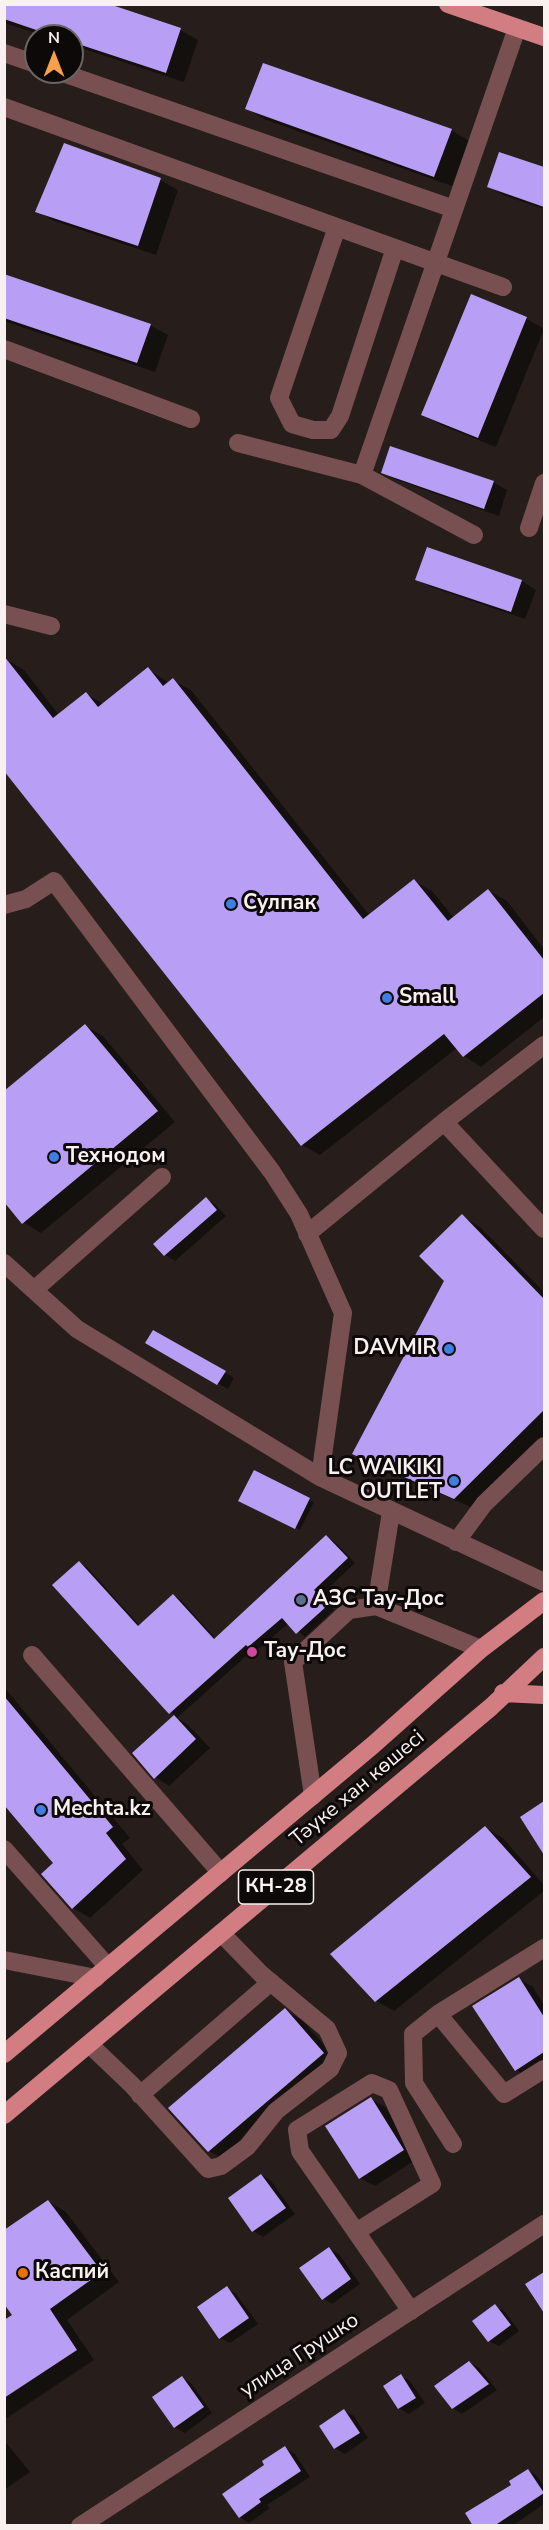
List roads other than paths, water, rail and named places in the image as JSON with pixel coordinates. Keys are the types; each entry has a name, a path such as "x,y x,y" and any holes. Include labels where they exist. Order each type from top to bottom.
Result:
{"main road":[{"path":"448,4 544,37"},
{"name":"Тәуке хан көшесі","path":"4,2054 313,1796 481,1648 544,1601"},
{"name":"Тәуке хан көшесі","path":"4,2115 491,1707 544,1656"},
{"path":"503,1694 544,1695"}],"street":[{"path":"362,474 516,28"},
{"path":"4,53 24,60"},
{"path":"84,80 454,208"},
{"path":"4,108 503,287"},
{"path":"338,227 279,398 292,424 313,430 331,430 340,416 395,248"},
{"path":"4,349 191,418"},
{"path":"238,443 362,474 474,535"},
{"path":"529,528 544,483"},
{"path":"4,614 51,626"},
{"path":"4,904 26,900 54,881 272,1172 299,1214 343,1313 320,1477"},
{"path":"307,1234 444,1122 544,1045"},
{"path":"444,1122 544,1229"},
{"path":"34,1290 162,1177"},
{"path":"4,1263 77,1329 320,1477 544,1582"},
{"path":"456,1542 484,1504 544,1446"},
{"path":"376,1606 392,1512"},
{"path":"313,1796 293,1662 349,1610 376,1606 481,1648"},
{"path":"32,1655 221,1873"},
{"path":"4,1849 102,1973"},
{"path":"89,2044 208,2169 221,2166 247,2147 276,2111 330,2068 338,2053 327,2029 271,1982 221,1933"},
{"path":"453,2144 414,2083 413,2034 438,2014 544,1948"},
{"path":"4,1960 102,1973"},
{"path":"140,2095 271,1982"},
{"path":"438,2014 504,2094 544,2069"},
{"path":"356,2232 432,2184 389,2090 372,2083 297,2130 300,2151 356,2232 411,2311"},
{"name":"улица Грушко","path":"80,2526 544,2224"}],"place":[{"name":"Сулпак","path":"231,904"},
{"name":"Small","path":"387,998"},
{"name":"Технодом","path":"54,1157"},
{"name":"DAVMIR","path":"449,1349"},
{"name":"LC WAIKIKI OUTLET","path":"454,1481"},
{"name":"АЗС Тау-Дос","path":"301,1600"},
{"name":"Тау-Дос","path":"252,1652"},
{"name":"Mechta.kz","path":"41,1810"},
{"name":"Каспий","path":"23,2273"}]}
